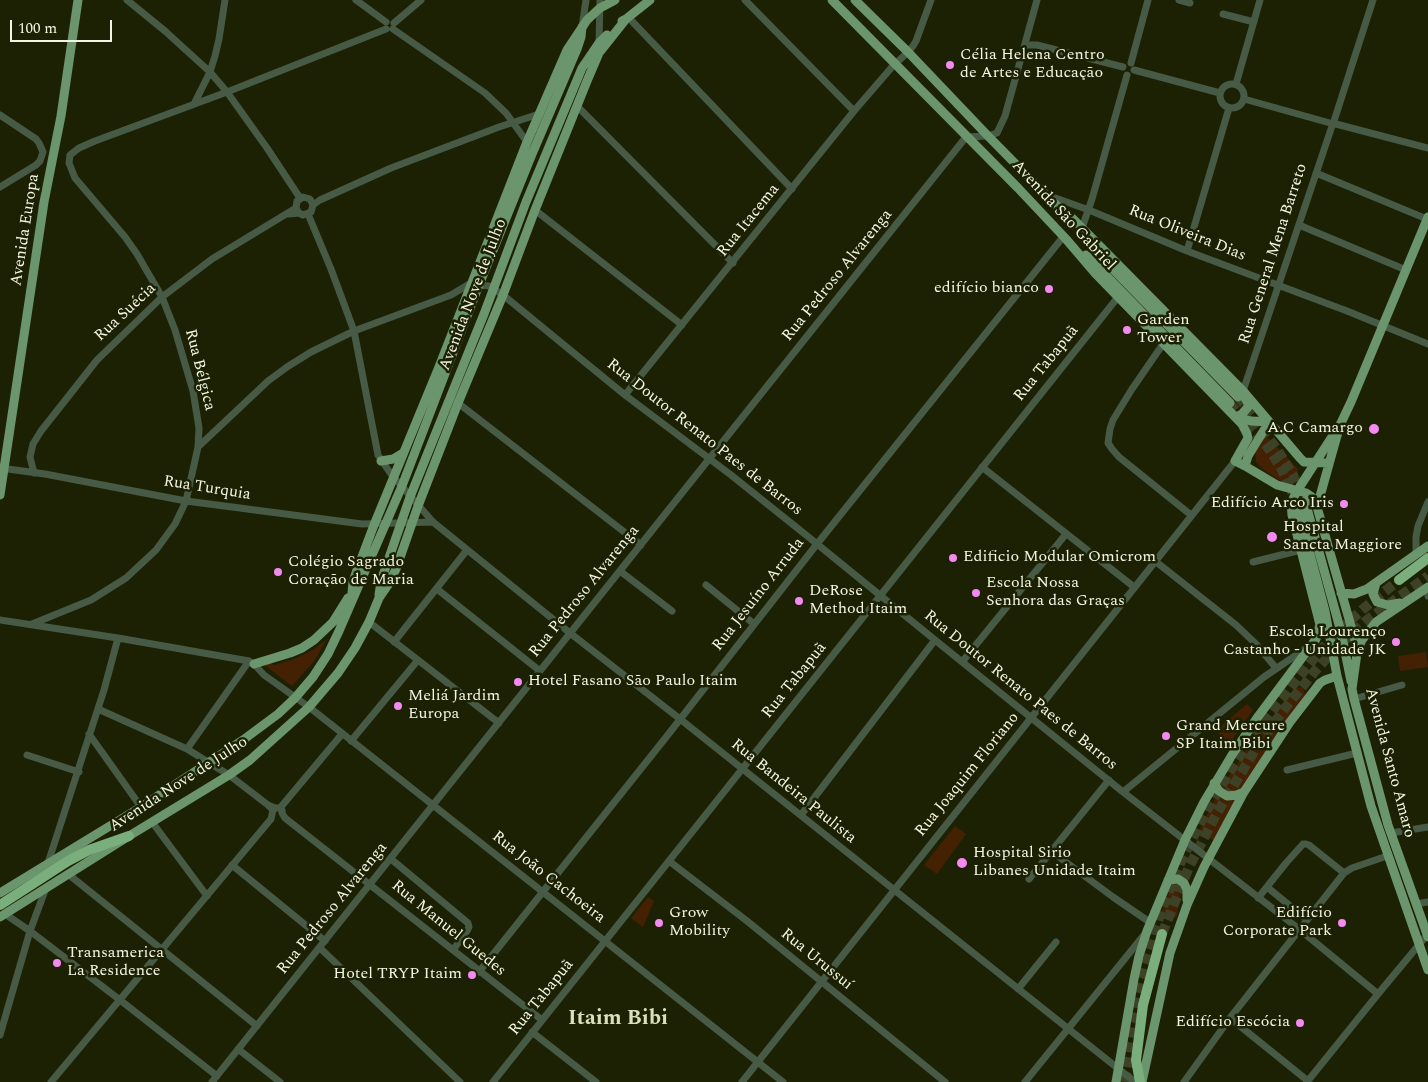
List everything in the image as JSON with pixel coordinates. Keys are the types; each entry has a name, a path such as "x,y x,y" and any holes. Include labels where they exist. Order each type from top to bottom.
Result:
{"highway":[{"path":"1399,580 1428,558"},
{"path":"2,912 82,854 129,836"},
{"path":"1141,1082 1136,1060 1144,1005 1162,934"}],"main road":[{"name":"Avenida Europa","path":"0,495 2,468 44,202 61,116 78,0"},
{"name":"Avenida Nove de Julho","path":"0,893 141,807 243,740 278,714 313,677 328,654 352,595 402,486 526,142 567,50 582,26 600,4 615,0"},
{"name":"Avenida Nove de Julho","path":"379,598 381,581 410,497 574,85 582,68 599,43 614,26 628,18 650,0"},
{"name":"Avenida São Gabriel","path":"832,0 1011,182 1065,238 1090,268 1236,417 1246,429 1248,438 1235,461"},
{"name":"Avenida São Gabriel","path":"855,0 1056,205 1082,228 1237,397 1269,422 1304,462"},
{"name":"Avenida Nove de Julho","path":"2,912 47,887 229,774 270,743 309,707 338,672 369,622 379,598 396,569 458,403 504,294 576,106 600,53 628,18"},
{"name":"Avenida Nove de Julho","path":"352,595 357,570 374,525 465,298 475,284 532,154 577,49 582,26"},
{"path":"1056,205 1089,243 1237,397"},
{"path":"1116,1082 1134,979 1149,927 1185,840 1214,784 1245,736 1313,644 1319,631 1320,625 1291,508 1293,498 1341,423 1428,218"},
{"path":"1065,238 1081,250 1237,397"},
{"path":"1236,417 1245,411 1249,405 1243,396 1237,397"},
{"path":"1236,417 1251,421 1269,422 1248,456 1245,466"},
{"path":"1317,506 1341,423"},
{"path":"381,462 393,459 403,453"},
{"path":"1235,461 1278,485 1309,494 1317,506"},
{"path":"1307,475 1304,462 1329,463"},
{"name":"Avenida Santo Amaro","path":"1428,936 1391,833 1354,698 1341,632 1301,503 1337,676 1371,806 1428,970"},
{"name":"Avenida Santo Amaro","path":"1317,506 1353,629 1357,653 1352,689"},
{"path":"1341,593 1354,594 1367,588 1428,545"},
{"path":"1376,583 1373,594 1378,602 1388,605 1406,601"},
{"path":"1357,653 1362,640 1376,622 1406,601 1428,590"},
{"path":"252,663 290,653 314,640 333,622 352,595"},
{"path":"1141,1082 1170,953 1187,905 1208,859 1244,792 1282,734 1320,683 1337,676"},
{"path":"1214,784 1219,791 1227,796 1237,796 1244,792"},
{"path":"1168,880 1178,879 1184,882 1187,890 1187,905"}],"street":[{"path":"127,0 210,72 227,92 300,198"},
{"path":"194,104 210,72 215,56 225,0"},
{"path":"356,0 485,93 514,122 526,142"},
{"path":"194,104 390,26 421,0"},
{"path":"582,26 586,0"},
{"path":"745,0 854,111"},
{"path":"908,52 916,41 931,0"},
{"path":"966,137 988,136 997,132 1002,124 1038,0"},
{"path":"1134,70 1134,66 1131,63 1148,0"},
{"path":"1179,0 1190,3"},
{"path":"1236,84 1260,0"},
{"name":"Rua General Mena Barreto","path":"1237,397 1279,285 1373,0"},
{"path":"599,43 600,4"},
{"path":"1223,14 1254,22"},
{"path":"628,18 792,189"},
{"path":"1026,45 1046,47 1123,67"},
{"name":"Rua Itacema","path":"625,395 854,111 895,63 908,52"},
{"path":"204,66 215,56"},
{"path":"1123,67 1126,63 1131,63"},
{"path":"1123,67 1123,72 1127,74"},
{"path":"1127,74 1131,74 1134,70"},
{"path":"1134,70 1220,93"},
{"path":"1082,228 1089,210 1127,74"},
{"path":"1236,84 1243,91 1244,100 1238,106 1229,108 1221,101 1220,93 1226,85 1236,84"},
{"path":"1244,100 1428,148"},
{"name":"Rua Bélgica","path":"32,624 91,600 126,578 156,550 175,524 186,501 198,447 199,428 193,391 175,330 162,297 137,254 75,178 69,163 70,155 79,148 194,104"},
{"path":"576,106 733,263"},
{"path":"1187,251 1229,108"},
{"path":"300,198 303,197 314,202 391,168 539,114"},
{"path":"0,115 36,139 42,152 40,161 36,165 0,187"},
{"name":"Rua Pedroso Alvarenga","path":"215,1079 966,137"},
{"path":"1316,173 1428,218"},
{"name":"Rua Oliveira Dias","path":"1047,195 1428,344"},
{"path":"300,198 297,201 298,210 303,214 308,214"},
{"path":"308,214 311,212 314,202"},
{"name":"Rua Suécia","path":"34,473 30,461 30,452 33,444 41,431 97,360 162,297 212,259 267,224 298,210"},
{"path":"535,210 682,325"},
{"path":"308,214 354,331 375,447 381,462"},
{"path":"1298,225 1406,270"},
{"name":"Rua Jesuíno Arruda","path":"479,972 817,544 1065,238"},
{"path":"198,447 268,382 288,366 311,352 354,331 451,295 475,284"},
{"name":"Rua Doutor Renato Paes de Barros","path":"475,284 490,286 504,294 625,395 817,544 1123,792 1299,929 1378,994"},
{"path":"451,295 465,298"},
{"name":"Rua Tabapuã","path":"493,1082 1118,297"},
{"path":"1163,344 1113,420 1108,443 1119,457 1191,515"},
{"path":"458,403 641,545"},
{"name":"Rua Joaquim Floriano","path":"742,1082 1235,461"},
{"name":"Rua Bandeira Paulista","path":"381,462 433,522 467,550 1135,1082"},
{"path":"982,467 1134,587"},
{"name":"Rua Turquia","path":"2,468 186,501 374,525 412,523"},
{"path":"1416,554 1418,526 1428,502"},
{"path":"412,523 433,522"},
{"path":"962,662 1066,534"},
{"path":"1416,536 1428,545"},
{"path":"394,642 467,550"},
{"path":"1254,563 1301,550"},
{"path":"1155,561 1236,625 1256,644 1276,668 1288,671 1290,676"},
{"path":"620,570 672,611"},
{"path":"706,585 754,624"},
{"path":"437,589 540,671"},
{"path":"0,620 118,638 252,663 187,749"},
{"path":"369,622 499,723"},
{"path":"48,863 98,709 118,638"},
{"path":"800,815 935,640"},
{"path":"1123,792 1276,668 1313,644"},
{"path":"352,741 418,660"},
{"name":"Rua João Cachoeira","path":"252,663 264,675 309,707 783,1082"},
{"path":"1354,698 1402,685"},
{"name":"Rua Manuel Guedes","path":"98,709 187,749 229,774 276,809 479,972 542,1020"},
{"path":"89,734 141,807"},
{"path":"51,1082 271,819 276,809 342,734"},
{"path":"1287,770 1357,753"},
{"path":"27,755 78,772"},
{"path":"1029,879 1109,780"},
{"path":"152,822 206,896"},
{"path":"1391,833 1428,826"},
{"path":"1258,898 1300,846 1306,844 1344,873"},
{"path":"1025,1082 1149,927 1113,897 1051,851"},
{"path":"1184,1082 1230,1018 1344,873 1352,868 1387,856"},
{"path":"391,859 468,923 467,931 453,950"},
{"name":"Rua Urussuí","path":"669,861 945,1082"},
{"path":"232,865 325,941"},
{"path":"68,874 257,1026"},
{"path":"0,1035 30,932 47,887"},
{"path":"1267,887 1306,919"},
{"path":"1416,904 1428,902"},
{"path":"2,912 120,1000 215,1079"},
{"path":"1230,1018 1308,1081 1419,944 1428,936"},
{"path":"1018,989 1056,942"},
{"path":"320,948 460,1082"},
{"path":"532,1032 596,1082"},
{"path":"238,1049 280,1082"}],"shaded area":[{"path":"1265,437 1298,469 1297,477 1294,480 1286,482 1279,480 1265,471 1256,462 1255,452"},
{"path":"327,639 315,660 292,686 263,664 271,663 274,665 294,659 313,650"},
{"path":"1426,652 1428,667 1400,671 1398,656"},
{"path":"1295,688 1303,688 1305,696 1215,841 1198,833 1217,794 1261,727 1274,715"},
{"path":"1247,704 1253,710 1228,746 1216,730"},
{"path":"955,826 966,834 937,874 924,865"},
{"path":"1178,883 1182,886 1183,890 1177,906 1176,918 1161,913 1171,886"},
{"path":"648,897 654,901 643,927 631,918"}],"tunnel":[{"path":"1238,397 1278,450 1293,474 1301,492"},
{"path":"1230,403 1267,447 1281,469 1292,493"},
{"path":"1162,934 1189,867 1217,813 1260,742 1286,707 1339,645 1367,620 1428,576"},
{"path":"1125,1082 1139,994 1160,914 1182,859 1207,810 1253,735 1311,662 1332,637 1399,580"}],"place":[{"name":"Célia Helena Centro de Artes e Educação","path":"950,65"},
{"name":"edifício bianco","path":"1049,289"},
{"name":"Garden Tower","path":"1127,330"},
{"name":"A.C Camargo","path":"1374,429"},
{"name":"Edifício Arco Iris","path":"1344,504"},
{"name":"Hospital Sancta Maggiore","path":"1272,537"},
{"name":"Edificio Modular Omicrom","path":"953,558"},
{"name":"Colégio Sagrado Coração de Maria","path":"278,572"},
{"name":"Escola Nossa Senhora das Graças","path":"976,593"},
{"name":"DeRose Method Itaim","path":"799,601"},
{"name":"Escola Lourenço Castanho - Unidade JK","path":"1396,642"},
{"name":"Hotel Fasano São Paulo Itaim","path":"518,682"},
{"name":"Meliá Jardim Europa","path":"398,706"},
{"name":"Grand Mercure SP Itaim Bibi","path":"1166,736"},
{"name":"Hospital Sirio Libanes Unidade Itaim","path":"962,863"},
{"name":"Grow Mobility","path":"659,923"},
{"name":"Edifício Corporate Park","path":"1342,923"},
{"name":"Transamerica La Residence","path":"57,963"},
{"name":"Hotel TRYP Itaim","path":"472,975"},
{"name":"Edifício Escócia","path":"1300,1023"}],"district":[{"name":"Itaim Bibi","path":"618,1020"}]}
